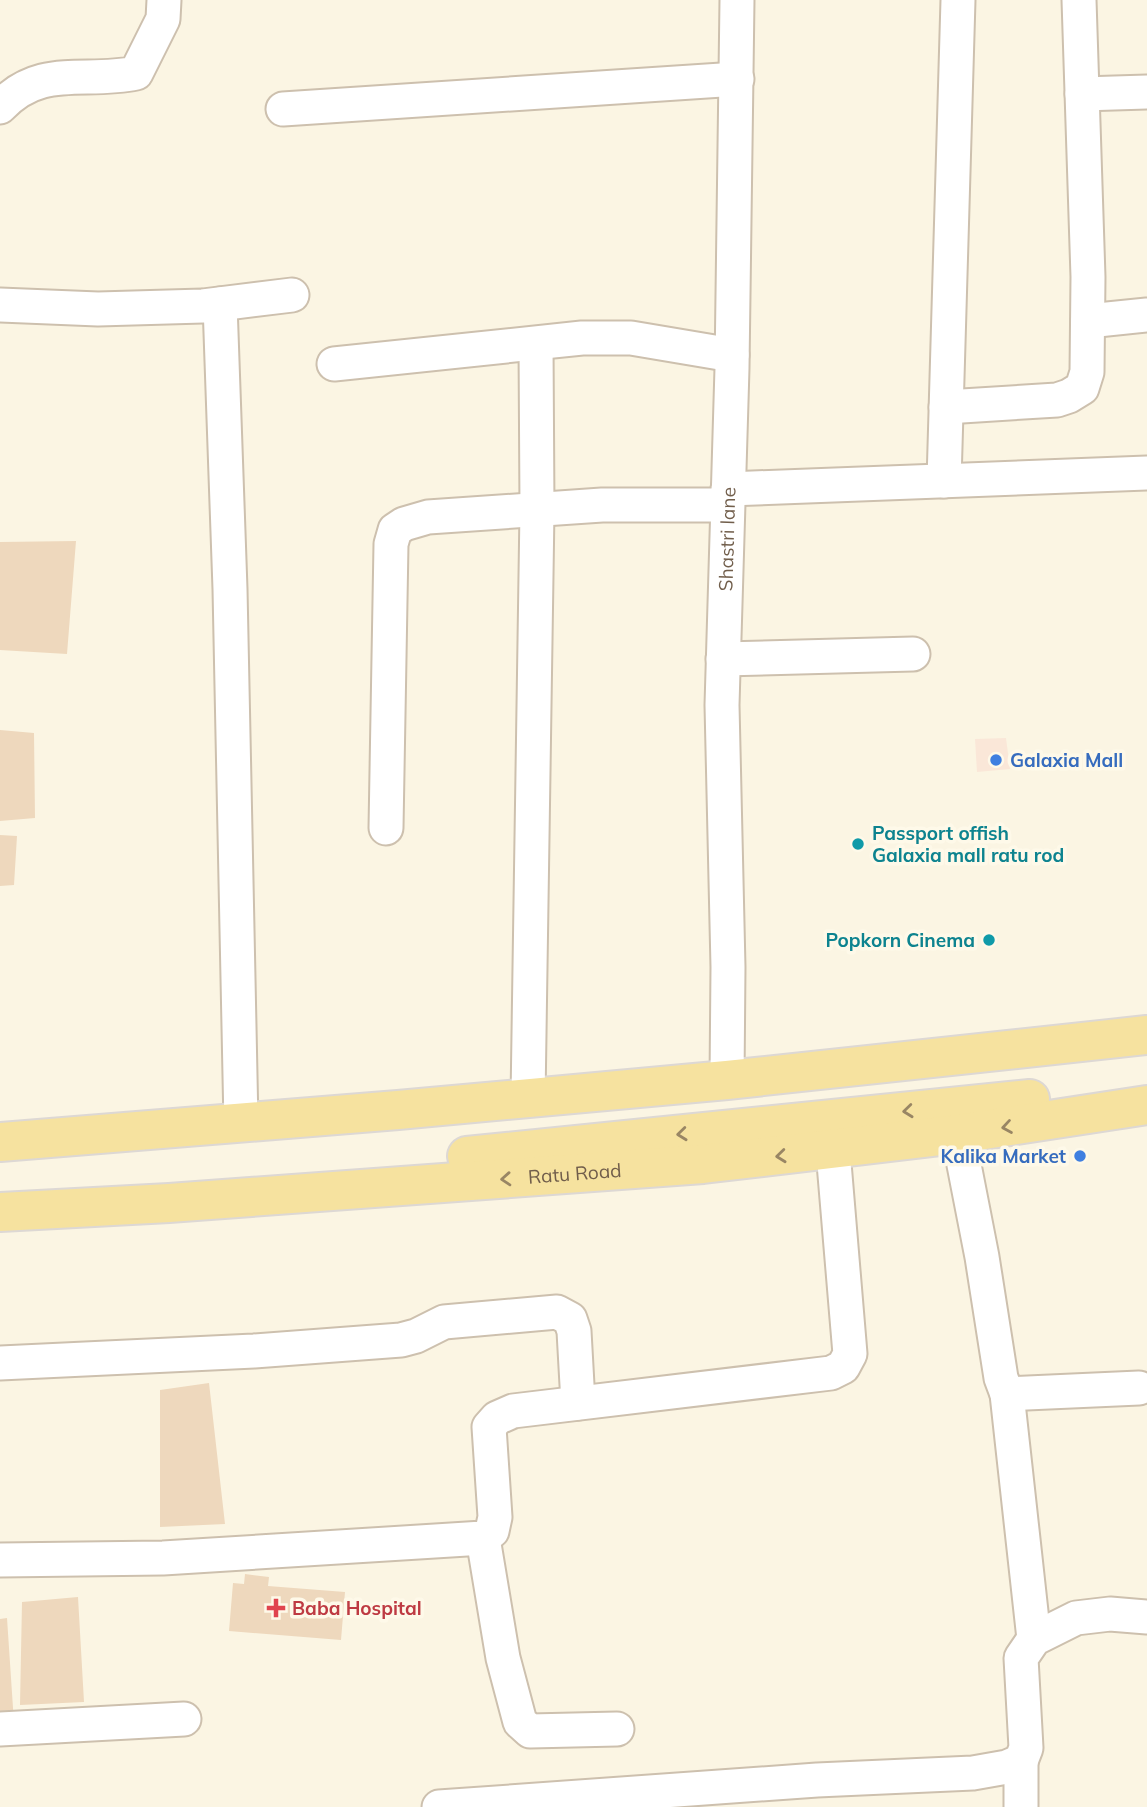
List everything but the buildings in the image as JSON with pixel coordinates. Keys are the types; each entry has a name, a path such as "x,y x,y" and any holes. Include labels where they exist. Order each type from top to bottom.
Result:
{"main road":[{"path":"0,1142 528,1099 1147,1035"},
{"path":"0,1162 357,1139 1147,1058"},
{"path":"0,1190 359,1167 1147,1087"},
{"name":"Ratu Road","path":"0,1212 183,1202 703,1164 833,1151 1147,1105"}],"street":[{"path":"0,107 12,94 32,83 56,77 136,73 163,19 164,0"},
{"name":"Shastri lane","path":"727,1080 723,659 732,355 737,0"},
{"path":"944,481 958,0"},
{"path":"946,407 1057,400 1082,388 1087,372 1088,321 1079,0"},
{"path":"283,109 737,79"},
{"path":"1082,94 1147,92"},
{"path":"0,305 98,309 219,304 292,295"},
{"path":"219,304 230,589 241,1124"},
{"path":"1088,321 1147,315"},
{"path":"334,364 582,338 631,338 732,355"},
{"path":"528,1099 537,510 536,344"},
{"path":"386,828 391,544 395,530 404,524 428,517 944,481 1147,473"},
{"path":"723,659 913,654"},
{"path":"958,1134 982,1257 1001,1378 1007,1394 1034,1639"},
{"path":"0,1560 163,1558 483,1538 492,1531 495,1517 489,1427 497,1418 513,1410 831,1373 843,1367 850,1354 833,1151"},
{"path":"0,1363 254,1351 390,1341 416,1336 444,1322 557,1312 570,1319 574,1331 578,1403"},
{"path":"1007,1394 1139,1388"},
{"path":"483,1538 503,1658 520,1722 530,1731 617,1730"},
{"path":"1021,1807 1021,1761 1026,1740 1021,1658 1034,1639 1076,1618 1110,1614 1147,1617"},
{"path":"0,1729 184,1719"},
{"path":"439,1807 817,1780 973,1773 1007,1768 1021,1761"}],"shaded area":[{"path":"1006,738 1010,769 977,772 975,739"}],"place":[{"name":"Galaxia Mall","path":"996,760"},
{"name":"Passport offish Galaxia mall ratu rod","path":"858,844"},
{"name":"Popkorn Cinema","path":"989,940"},
{"name":"Kalika Market","path":"1080,1156"},
{"name":"Baba Hospital","path":"276,1608"}]}
